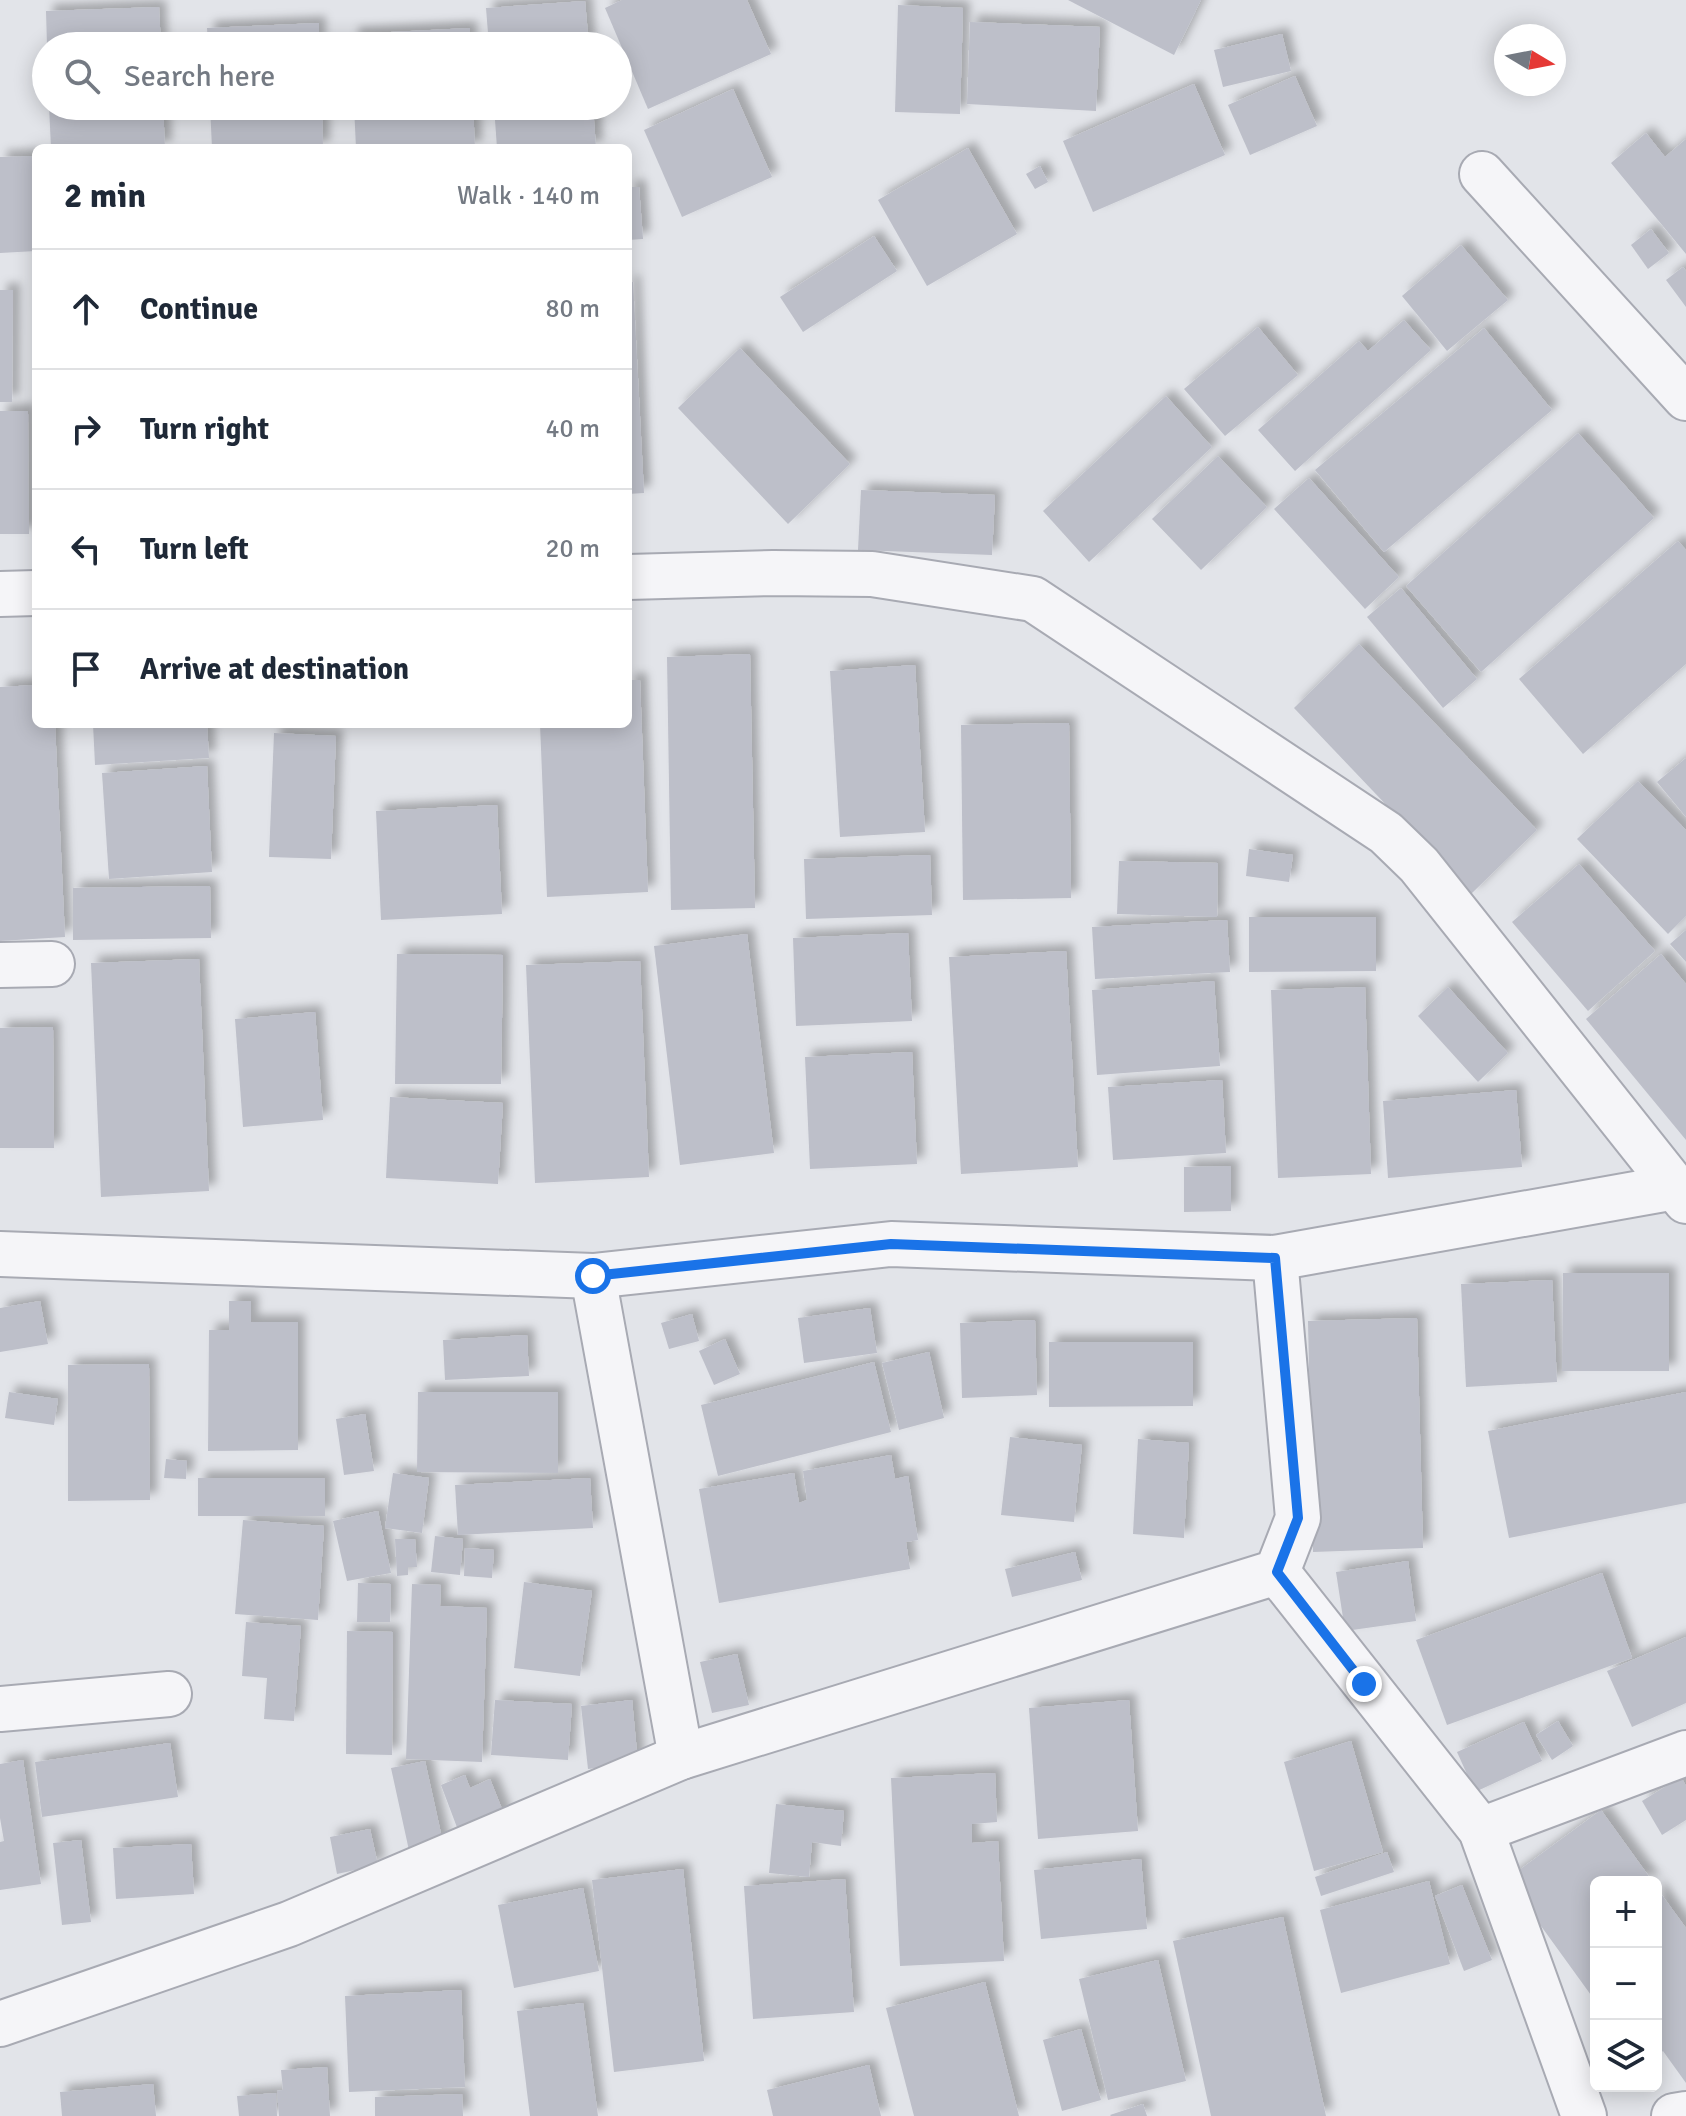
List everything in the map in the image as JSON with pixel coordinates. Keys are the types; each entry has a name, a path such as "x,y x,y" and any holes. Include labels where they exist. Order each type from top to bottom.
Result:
{"street":[{"path":"1482,174 1686,398"},
{"path":"0,1254 593,1276 891,1244 1275,1258 1681,1194 1419,865 1386,833 1033,599 872,574 632,577"},
{"path":"0,594 32,593"},
{"path":"0,965 52,964"},
{"path":"1275,1258 1298,1518 1277,1572"},
{"path":"593,1276 681,1757"},
{"path":"0,2024 289,1924 681,1757 1277,1572"},
{"path":"1277,1572 1481,1830 1584,2116"},
{"path":"0,1709 169,1694"},
{"path":"1481,1830 1686,1753"},
{"path":"1674,2116 1686,2114"}],"building":[{"path":"622,0 747,0 771,54 648,109 632,71 632,32 615,32 605,8"},
{"path":"1068,0 1201,0 1174,55"},
{"path":"585,1 588,32 488,32 486,8"},
{"path":"898,5 963,8 960,114 895,112"},
{"path":"159,7 160,32 47,32 46,11"},
{"path":"970,22 1100,27 1096,111 967,104"},
{"path":"319,23 319,32 207,32 207,28"},
{"path":"470,28 470,32 391,32"},
{"path":"1282,34 1291,71 1223,87 1214,50"},
{"path":"1295,76 1317,126 1250,155 1228,105"},
{"path":"1194,84 1225,155 1093,212 1063,141"},
{"path":"733,89 772,177 682,217 644,130"},
{"path":"50,120 164,120 165,144 51,144"},
{"path":"211,120 322,120 323,144 212,144"},
{"path":"355,120 474,120 475,144 356,144"},
{"path":"495,120 594,120 596,144 497,144"},
{"path":"1646,133 1665,157 1686,139 1686,254 1611,163"},
{"path":"968,148 1017,234 927,286 878,200"},
{"path":"32,156 32,251 0,253 0,157"},
{"path":"1040,166 1048,182 1035,189 1026,174"},
{"path":"632,187 639,187 643,239 632,240"},
{"path":"1651,229 1669,253 1648,269 1631,245"},
{"path":"874,236 897,271 803,332 780,297"},
{"path":"1461,245 1508,300 1447,351 1402,296"},
{"path":"1683,267 1686,271 1686,307 1666,280"},
{"path":"632,282 644,493 632,494"},
{"path":"0,290 13,290 12,402 0,402"},
{"path":"1404,320 1431,350 1295,471 1258,430 1359,341 1368,351"},
{"path":"1258,327 1298,375 1225,436 1184,389"},
{"path":"1484,328 1552,410 1384,552 1315,470"},
{"path":"740,348 850,464 788,524 678,408"},
{"path":"1166,396 1212,447 1089,562 1043,511"},
{"path":"0,411 28,411 29,534 0,534"},
{"path":"1578,433 1654,518 1481,672 1406,586"},
{"path":"1218,456 1267,507 1201,570 1152,519"},
{"path":"1309,478 1399,577 1365,609 1274,509"},
{"path":"861,490 995,495 992,555 858,550"},
{"path":"1678,541 1686,550 1686,664 1583,754 1519,679"},
{"path":"1401,588 1477,679 1443,708 1367,617"},
{"path":"1359,644 1537,830 1471,894 1294,708"},
{"path":"750,654 755,908 671,910 667,657"},
{"path":"915,665 925,832 840,837 830,671"},
{"path":"632,680 640,680 648,892 547,897 540,728 632,728"},
{"path":"32,685 32,728 55,728 65,937 0,941 0,687"},
{"path":"1069,723 1071,898 963,900 961,725"},
{"path":"93,728 207,728 209,758 95,765"},
{"path":"274,733 336,736 331,859 269,857"},
{"path":"1686,758 1686,817 1657,782"},
{"path":"207,766 212,872 109,879 102,773"},
{"path":"1638,781 1686,830 1686,916 1668,934 1577,839"},
{"path":"497,805 502,914 381,920 376,811"},
{"path":"1249,849 1293,855 1289,882 1246,876"},
{"path":"930,855 932,915 806,919 804,859"},
{"path":"1119,861 1218,863 1217,917 1117,914"},
{"path":"1579,864 1655,951 1588,1011 1512,922"},
{"path":"210,886 211,938 73,940 73,888"},
{"path":"1249,917 1376,917 1376,971 1249,972"},
{"path":"1227,920 1230,972 1095,979 1092,927"},
{"path":"1686,930 1686,962 1670,944"},
{"path":"908,933 912,1021 796,1026 793,938"},
{"path":"747,934 774,1153 680,1165 654,946"},
{"path":"1066,951 1078,1167 961,1174 949,957"},
{"path":"397,954 503,955 501,1084 395,1084"},
{"path":"1661,954 1686,984 1686,1140 1586,1019"},
{"path":"199,959 209,1191 101,1197 91,963"},
{"path":"640,961 649,1177 535,1183 526,965"},
{"path":"1214,981 1220,1066 1097,1075 1092,990"},
{"path":"1365,987 1371,1174 1278,1178 1271,990"},
{"path":"1448,987 1508,1053 1478,1082 1418,1016"},
{"path":"315,1012 323,1120 243,1127 235,1019"},
{"path":"53,1027 54,1148 0,1148 0,1028"},
{"path":"912,1052 917,1164 810,1169 805,1057"},
{"path":"1222,1080 1226,1153 1113,1160 1108,1087"},
{"path":"1516,1090 1522,1167 1388,1178 1383,1101"},
{"path":"390,1097 503,1103 498,1184 386,1178"},
{"path":"1231,1166 1231,1211 1184,1212 1184,1167"},
{"path":"1563,1273 1669,1273 1669,1371 1562,1371"},
{"path":"1552,1280 1557,1382 1466,1387 1461,1284"},
{"path":"40,1301 48,1344 0,1352 0,1308"},
{"path":"229,1301 251,1301 251,1322 298,1322 298,1450 208,1451 209,1330 229,1330"},
{"path":"870,1308 877,1353 804,1363 798,1318"},
{"path":"692,1314 699,1341 669,1349 661,1323"},
{"path":"1417,1318 1423,1548 1313,1552 1308,1321"},
{"path":"1035,1320 1037,1395 962,1398 960,1323"},
{"path":"527,1335 529,1376 445,1380 443,1340"},
{"path":"725,1339 740,1374 714,1385 699,1351"},
{"path":"1049,1342 1193,1342 1193,1406 1049,1407"},
{"path":"929,1352 944,1418 899,1430 882,1363"},
{"path":"874,1362 891,1432 718,1476 701,1405"},
{"path":"149,1364 150,1500 68,1501 68,1365"},
{"path":"9,1392 58,1399 54,1425 5,1418"},
{"path":"418,1392 558,1392 558,1473 417,1472"},
{"path":"1686,1392 1686,1503 1509,1538 1488,1431"},
{"path":"365,1414 374,1471 344,1475 336,1419"},
{"path":"1010,1437 1082,1445 1074,1522 1001,1515"},
{"path":"1138,1439 1189,1443 1184,1538 1133,1534"},
{"path":"891,1455 895,1479 908,1476 918,1540 906,1542 910,1569 719,1603 699,1489 794,1473 799,1503 807,1500 803,1471"},
{"path":"166,1459 187,1461 186,1479 164,1478"},
{"path":"393,1473 429,1478 422,1533 385,1528"},
{"path":"198,1478 325,1478 325,1516 198,1516"},
{"path":"590,1478 593,1528 458,1535 455,1485"},
{"path":"378,1511 391,1573 347,1581 333,1521"},
{"path":"243,1520 324,1526 318,1620 235,1614"},
{"path":"435,1536 463,1539 460,1575 431,1572"},
{"path":"395,1539 415,1539 417,1567 408,1567 408,1575 397,1576"},
{"path":"465,1548 494,1550 492,1578 464,1576"},
{"path":"1075,1552 1082,1580 1012,1597 1005,1569"},
{"path":"1408,1561 1416,1621 1345,1631 1336,1572"},
{"path":"1602,1573 1632,1658 1447,1725 1416,1640"},
{"path":"524,1582 592,1591 580,1676 514,1668"},
{"path":"358,1583 391,1584 390,1622 357,1622"},
{"path":"412,1584 441,1585 440,1606 487,1608 482,1762 406,1759"},
{"path":"246,1622 301,1626 294,1721 264,1719 267,1678 242,1676"},
{"path":"347,1631 393,1632 392,1755 346,1754"},
{"path":"1686,1637 1686,1703 1632,1727 1607,1671"},
{"path":"737,1654 749,1705 712,1713 700,1662"},
{"path":"495,1700 572,1704 568,1760 491,1755"},
{"path":"632,1700 638,1763 588,1769 581,1706"},
{"path":"1129,1700 1138,1831 1038,1839 1029,1708"},
{"path":"1558,1721 1573,1746 1552,1760 1536,1735"},
{"path":"1524,1722 1542,1761 1475,1792 1457,1752"},
{"path":"1351,1741 1383,1852 1314,1871 1284,1762"},
{"path":"170,1743 178,1797 42,1817 35,1762"},
{"path":"23,1760 41,1884 0,1890 0,1842 4,1841 0,1818 0,1764"},
{"path":"425,1761 444,1847 410,1855 391,1768"},
{"path":"995,1773 997,1822 972,1824 972,1843 998,1841 1004,1961 900,1966 891,1778"},
{"path":"465,1775 470,1788 490,1779 506,1819 461,1838 441,1785"},
{"path":"1681,1777 1686,1786 1686,1820 1662,1835 1642,1801"},
{"path":"776,1804 844,1811 841,1846 812,1842 809,1877 769,1873"},
{"path":"1601,1810 1649,1876 1590,1876 1590,1994 1507,1879"},
{"path":"370,1829 378,1865 337,1874 330,1837"},
{"path":"81,1840 91,1922 62,1925 53,1843"},
{"path":"191,1844 194,1894 116,1899 113,1848"},
{"path":"1387,1852 1394,1872 1321,1896 1315,1877"},
{"path":"1141,1859 1147,1929 1041,1939 1034,1870"},
{"path":"683,1869 704,2061 614,2072 592,1880"},
{"path":"845,1879 854,2012 753,2019 744,1886"},
{"path":"1429,1881 1450,1964 1341,1993 1320,1910"},
{"path":"1462,1885 1492,1960 1464,1971 1435,1896"},
{"path":"583,1888 599,1971 514,1988 498,1905"},
{"path":"1662,1895 1686,1928 1686,2083 1663,2051"},
{"path":"1283,1917 1326,2116 1211,2116 1173,1941"},
{"path":"1158,1960 1186,2081 1108,2100 1079,1979"},
{"path":"985,1982 1019,2116 914,2116 886,2008"},
{"path":"461,1990 465,2087 349,2092 345,1996"},
{"path":"583,2003 598,2116 530,2116 517,2011"},
{"path":"1081,2029 1101,2100 1062,2111 1043,2040"},
{"path":"869,2065 881,2116 773,2116 767,2090"},
{"path":"327,2067 330,2116 279,2116 277,2091 283,2090 281,2070"},
{"path":"153,2084 156,2116 62,2116 60,2092"},
{"path":"276,2093 277,2116 239,2116 237,2096"},
{"path":"462,2094 463,2116 375,2116 375,2097"},
{"path":"1143,2104 1147,2116 1110,2115"}],"route":[{"path":"593,1276 891,1244 1275,1258 1298,1518 1277,1572 1364,1684"}]}
